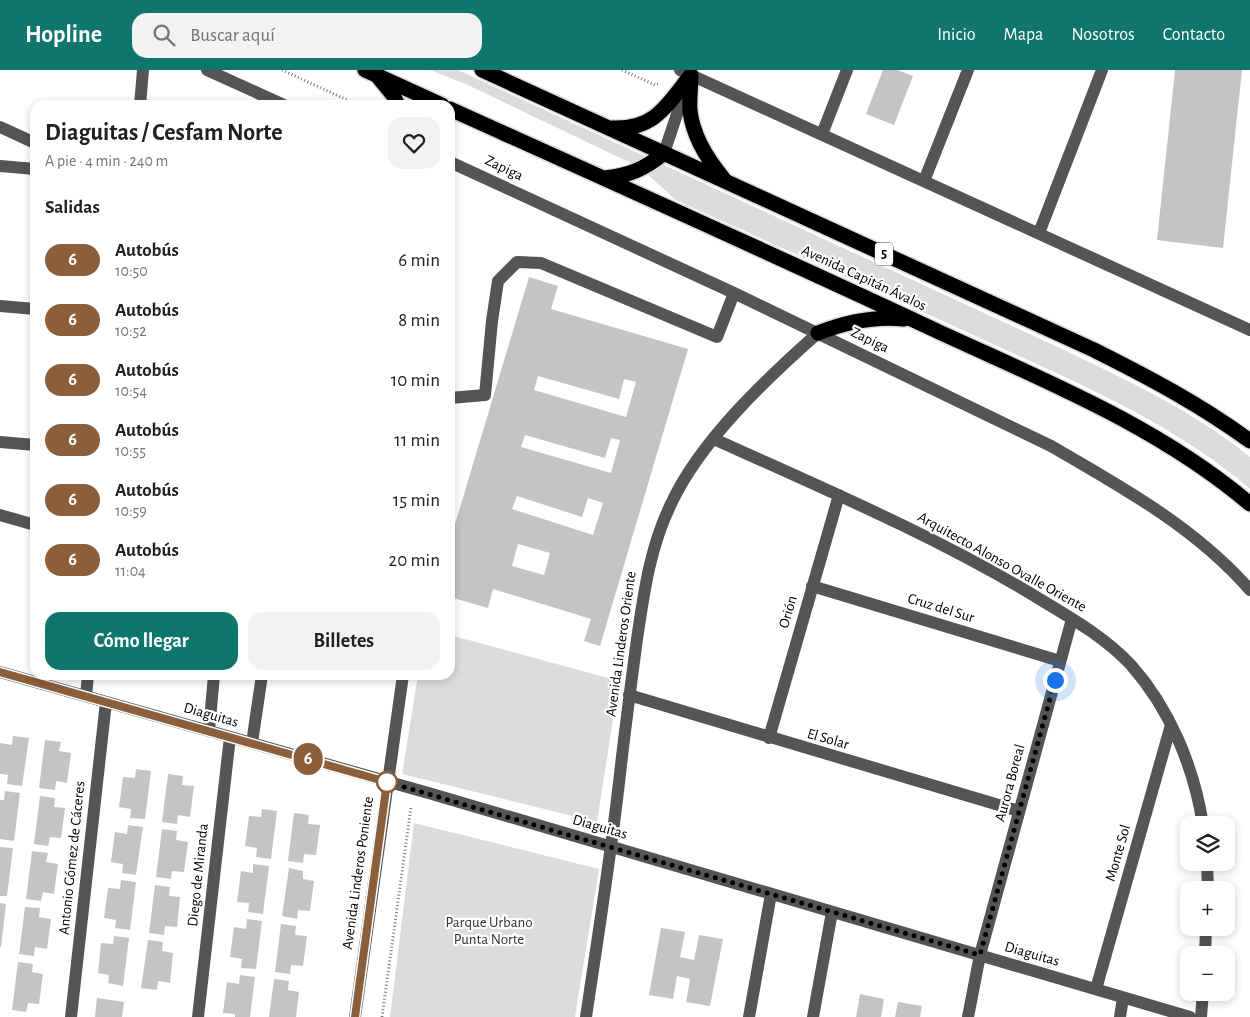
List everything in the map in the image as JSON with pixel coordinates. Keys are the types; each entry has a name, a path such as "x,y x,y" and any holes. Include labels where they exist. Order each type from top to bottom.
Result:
{"highway":[{"name":"Avenida Capitán Ávalos","path":"482,70 1094,350 1177,392 1250,440"},
{"path":"608,127 628,128 647,122 666,107 688,72"},
{"path":"688,72 690,111 693,123 707,157 726,182"},
{"path":"370,73 393,95 396,100"},
{"path":"370,73 431,100"},
{"name":"Avenida Capitán Ávalos","path":"455,111 1074,395 1132,424 1183,454 1250,504"},
{"path":"603,178 620,177 636,172 651,164 664,153"},
{"path":"818,333 848,322 881,318 913,320"}],"street":[{"path":"140,100 143,70"},
{"path":"207,70 266,100"},
{"path":"822,134 847,70"},
{"path":"924,181 968,70"},
{"path":"1039,233 1102,70"},
{"path":"664,153 688,72 1250,330"},
{"path":"0,127 30,141"},
{"name":"Zapiga","path":"455,164 734,293 1051,446 1149,504 1194,536 1250,590"},
{"path":"0,166 30,169"},
{"path":"455,398 485,395 498,281 517,262 541,264 717,337 734,293"},
{"path":"0,306 30,309"},
{"name":"Avenida Linderos Oriente","path":"586,1017 612,847 629,695 646,576 652,551 671,502 688,473 714,439 754,394 789,358 818,333"},
{"name":"Arquitecto Alonso Ovalle Oriente","path":"714,439 839,495 963,555 1072,619 1112,648 1130,664 1160,704 1184,754 1201,816"},
{"path":"0,442 30,445"},
{"name":"Orión","path":"769,738 839,495"},
{"path":"0,515 30,524"},
{"name":"Cruz del Sur","path":"812,586 1060,661"},
{"name":"Aurora Boreal","path":"968,1017 980,955 1072,619"},
{"name":"Diaguitas","path":"0,672 413,789 1190,1017"},
{"path":"86,696 88,680"},
{"path":"209,731 214,680"},
{"path":"252,743 261,680"},
{"name":"Avenida Linderos Poniente","path":"355,1017 402,680"},
{"name":"El Solar","path":"629,695 1019,811"},
{"name":"Antonio Gómez de Cáceres","path":"71,1017 106,702"},
{"name":"Monte Sol","path":"1096,989 1171,725"},
{"name":"Diego de Miranda","path":"198,1017 230,737"},
{"path":"749,1017 771,894"},
{"path":"813,1017 832,912"},
{"path":"1120,1017 1123,998"},
{"path":"1201,1017 1202,1001"}],"path":[{"path":"282,70 347,100"},
{"path":"622,70 654,85 663,84"},
{"path":"382,1017 413,789"}],"green space":[{"path":"430,70 458,70 1049,343 1153,394 1203,423 1250,457 1250,489 1191,445 1160,426 1094,391 676,200 639,167 468,85"},
{"path":"455,636 619,681 597,822 402,774 417,680 455,680"},
{"name":"Parque Urbano Punta Norte","path":"414,823 599,869 575,1017 390,1017"}],"building":[{"path":"883,70 897,70 913,76 894,125 866,114"},
{"path":"1175,70 1242,70 1223,248 1157,240"},
{"path":"529,277 558,286 551,309 688,349 600,646 584,641 591,619 493,589 488,608 455,598 455,524","holes":["538,376 619,399 624,379 636,382 626,417 534,390","525,435 605,458 611,438 620,440 611,473 521,447","517,496 582,517 588,498 603,503 593,535 512,509","518,544 550,553 544,575 512,566"]},
{"path":"13,736 29,738 22,786 7,784 8,775 0,774 0,743 12,745"},
{"path":"45,740 61,742 59,751 71,753 67,783 56,781 55,790 39,788"},
{"path":"136,769 151,771 145,819 130,818 131,809 119,807 123,777 135,778"},
{"path":"168,774 183,776 182,785 194,786 190,817 178,815 177,824 162,822"},
{"path":"5,791 20,793 14,841 0,839 0,800 4,800"},
{"path":"40,796 55,798 54,807 65,808 61,838 50,837 48,846 34,844"},
{"path":"262,809 277,811 271,859 256,857 257,848 245,846 249,816 261,817"},
{"path":"294,813 309,815 308,824 320,825 316,855 304,854 303,863 288,861"},
{"path":"128,825 143,827 136,875 122,873 123,864 111,862 115,832 127,834"},
{"path":"162,829 177,831 176,840 188,842 184,872 172,871 171,879 156,877"},
{"path":"0,847 13,848 7,896 0,896"},
{"path":"32,851 48,853 46,862 58,864 54,894 43,892 41,901 26,899"},
{"path":"253,864 269,866 263,914 248,912 249,903 237,902 241,871 253,873"},
{"path":"289,868 303,871 303,879 314,881 310,911 298,910 297,919 282,916"},
{"path":"121,880 136,882 130,930 115,928 116,920 104,918 108,888 120,889"},
{"path":"155,885 170,887 169,896 180,897 177,927 165,926 164,935 149,933"},
{"path":"0,903 6,904 1,947 0,947"},
{"path":"25,907 40,908 39,917 51,919 47,949 35,947 34,956 19,954"},
{"path":"247,919 262,921 256,969 241,968 242,959 230,957 234,927 246,929"},
{"path":"281,924 296,926 295,935 307,936 303,966 291,965 290,974 275,972"},
{"path":"661,928 685,932 680,957 694,960 699,935 723,939 710,1006 686,1002 690,979 677,976 673,999 649,995"},
{"path":"114,936 129,938 123,986 108,983 109,975 98,973 101,943 113,944"},
{"path":"148,940 163,942 162,951 173,953 170,983 158,981 157,990 141,988"},
{"path":"18,962 33,964 32,972 43,974 39,1004 28,1003 26,1012 12,1010"},
{"path":"240,975 255,977 250,1017 235,1017 235,1014 223,1013 227,982 239,984"},
{"path":"274,979 289,981 288,990 299,992 296,1017 269,1017"},
{"path":"860,994 884,999 881,1017 856,1017"},
{"path":"97,998 124,1002 122,1017 95,1017"},
{"path":"898,1002 922,1006 920,1017 895,1017"}],"bus line":[{"name":"6","path":"0,672 387,782 355,1017"}],"route":[{"path":"387,782 980,955 1055,680"}]}
